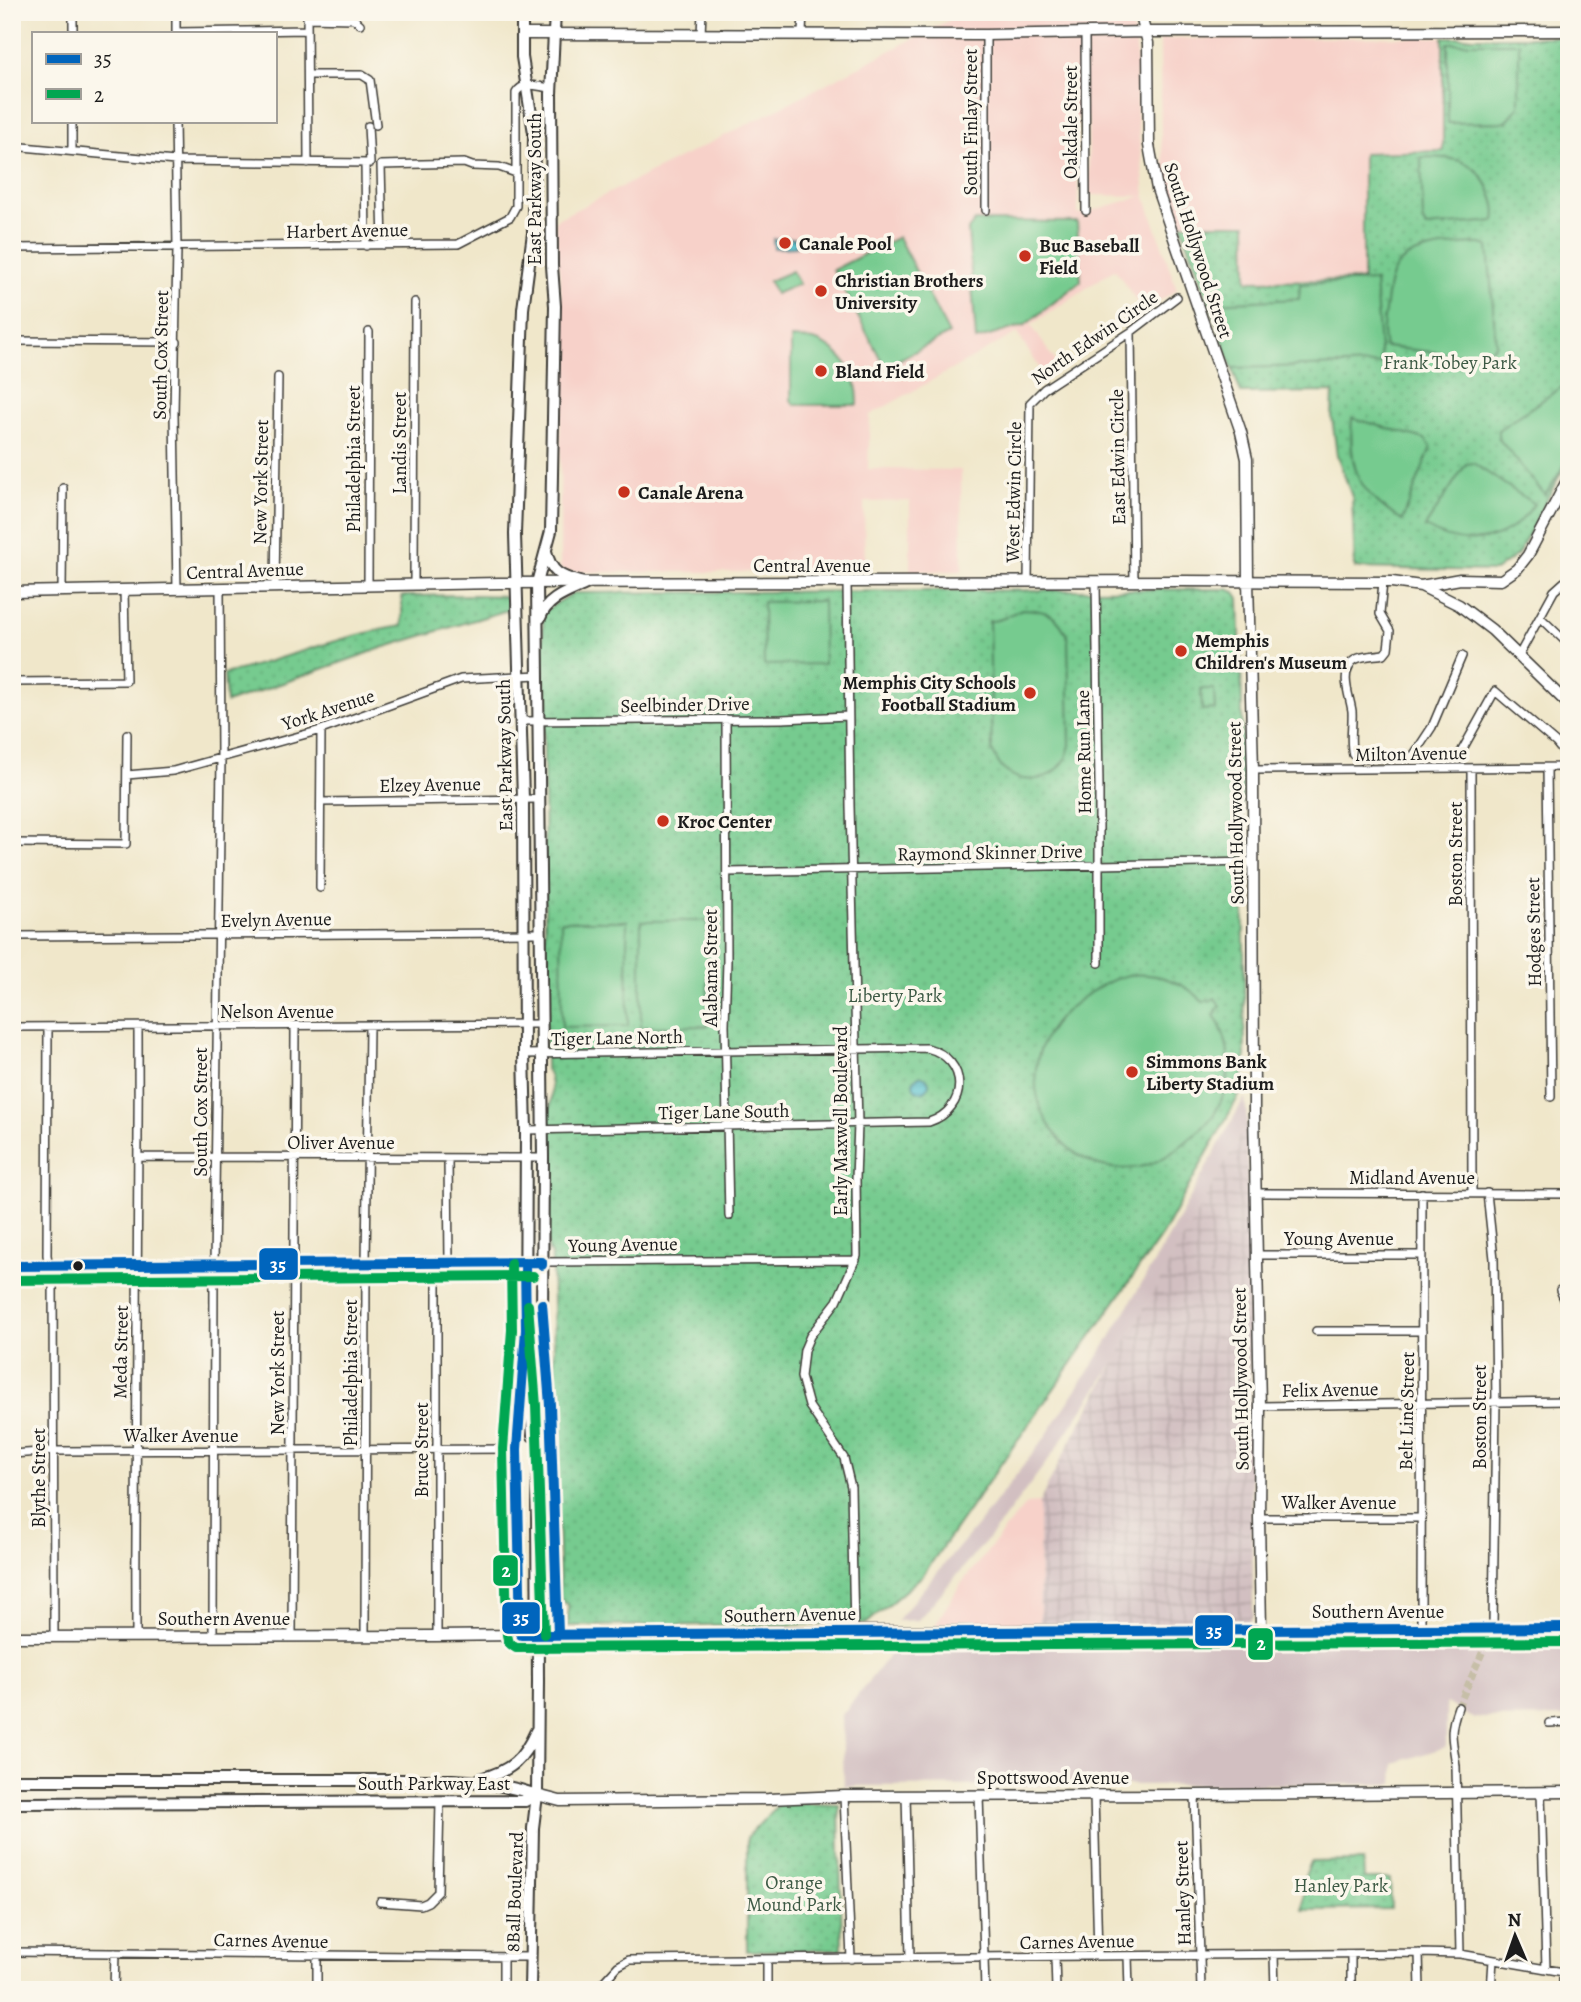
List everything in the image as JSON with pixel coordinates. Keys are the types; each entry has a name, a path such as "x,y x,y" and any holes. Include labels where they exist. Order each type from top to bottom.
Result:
{"main road":[{"name":"East Parkway South","path":"522,12 522,57 534,134 533,233 523,309 515,526 523,799 525,1337 537,1501"},
{"name":"East Parkway South","path":"537,1795 537,1501 543,1158 537,583 551,531 554,331 552,88 555,12"},
{"name":"South Hollywood Street","path":"1140,12 1148,43 1149,145 1157,189 1241,432 1247,459 1253,770 1261,1629"},
{"path":"522,34 986,35 1569,31"},
{"path":"1421,586 1460,579 1501,580 1517,569 1528,555 1569,477"},
{"path":"545,550 552,569 586,584"},
{"name":"Central Avenue","path":"12,592 516,583 1382,582 1421,586 1459,605 1519,654 1569,705"},
{"path":"537,627 544,607 559,596 586,584"},
{"name":"Young Avenue","path":"12,1266 541,1262"},
{"path":"542,1324 550,1405 558,1634"},
{"path":"521,1635 517,1449 525,1337"},
{"name":"Southern Avenue","path":"12,1637 1569,1628"},
{"path":"476,1781 506,1770 517,1762 526,1753 539,1725"},
{"name":"South Parkway East","path":"12,1780 476,1781 510,1786 537,1795"},
{"path":"299,1780 299,1801"},
{"name":"Spottswood Avenue","path":"537,1795 560,1801 844,1796 1569,1792"},
{"name":"South Parkway East","path":"12,1803 525,1801 537,1795"},
{"name":"8Ball Boulevard","path":"530,1988 533,1828 537,1795"}],"street":[{"path":"73,12 73,32"},
{"path":"176,12 176,32"},
{"path":"701,34 702,12"},
{"path":"802,33 803,12"},
{"path":"308,163 307,15 354,19 360,24"},
{"path":"220,32 307,30"},
{"name":"Oakdale Street","path":"1085,34 1086,211"},
{"name":"South Finlay Street","path":"986,35 986,210"},
{"path":"308,75 362,75 370,80 372,126 367,163 366,246"},
{"path":"525,85 552,88"},
{"name":"Harbert Avenue","path":"12,248 458,244 510,217 516,206 516,93 525,85"},
{"path":"72,122 72,151"},
{"name":"South Cox Street","path":"175,122 177,342 174,414 177,590"},
{"path":"12,146 175,161 367,163"},
{"path":"383,245 381,165 464,163 499,167 516,173"},
{"name":"North Edwin Circle","path":"1030,403 1044,389 1131,332 1177,297"},
{"name":"Landis Street","path":"414,584 415,302"},
{"name":"Philadelphia Street","path":"368,585 369,332"},
{"name":"East Edwin Circle","path":"1131,332 1133,582"},
{"path":"12,341 177,342"},
{"name":"New York Street","path":"275,587 278,377"},
{"name":"West Edwin Circle","path":"1028,582 1030,403"},
{"path":"62,591 63,488"},
{"name":"Home Run Lane","path":"1096,582 1099,963"},
{"path":"1382,582 1380,614 1390,631 1388,649 1384,654 1357,659 1350,664 1347,673 1352,709 1353,755 1361,758 1413,756 1432,727 1462,656"},
{"path":"1519,654 1554,591 1566,582"},
{"name":"Early Maxwell Boulevard","path":"847,583 858,1124 856,1260 837,1301 810,1336 804,1350 802,1377 809,1406 844,1458 851,1487 854,1631"},
{"name":"South Cox Street","path":"213,1636 217,935 221,759 220,588"},
{"path":"12,682 126,681 124,590"},
{"path":"1540,617 1569,647"},
{"name":"York Avenue","path":"127,775 173,771 221,759 321,730 461,679 538,675"},
{"path":"1460,754 1495,691 1556,743 1569,759"},
{"name":"Seelbinder Drive","path":"522,721 848,716"},
{"name":"Alabama Street","path":"726,719 729,1216"},
{"path":"320,888 321,730"},
{"path":"12,843 125,844 127,734"},
{"name":"Milton Avenue","path":"1253,770 1569,767"},
{"name":"Boston Street","path":"1471,768 1472,1193"},
{"name":"Hodges Street","path":"1547,768 1551,1097"},
{"name":"Elzey Avenue","path":"321,802 539,799"},
{"name":"Raymond Skinner Drive","path":"727,872 1254,862"},
{"name":"Evelyn Avenue","path":"12,936 539,933"},
{"name":"Nelson Avenue","path":"12,1027 541,1024"},
{"name":"Philadelphia Street","path":"365,1636 369,1026"},
{"name":"Meda Street","path":"136,1636 138,1027"},
{"name":"New York Street","path":"292,1635 295,1027"},
{"name":"Blythe Street","path":"48,1028 47,1255 52,1266 54,1636"},
{"name":"Tiger Lane North","path":"524,1054 920,1048 934,1050 947,1058 956,1070 959,1084 956,1099 948,1111 936,1119 922,1122"},
{"name":"Tiger Lane South","path":"526,1130 922,1122"},
{"name":"Oliver Avenue","path":"139,1157 543,1158"},
{"path":"448,1158 449,1264"},
{"name":"Midland Avenue","path":"1255,1192 1569,1194"},
{"name":"Belt Line Street","path":"1421,1629 1422,1192"},
{"name":"Boston Street","path":"1487,1193 1494,1259 1496,1402 1493,1627 1487,1642"},
{"name":"Young Avenue","path":"1256,1255 1421,1255"},
{"name":"Young Avenue","path":"541,1262 856,1260"},
{"name":"Bruce Street","path":"437,1264 438,1636"},
{"path":"1560,1290 1569,1310 1569,1317"},
{"path":"1316,1331 1422,1331"},
{"name":"Felix Avenue","path":"1260,1406 1569,1401"},
{"name":"Walker Avenue","path":"12,1454 135,1450 517,1449"},
{"name":"Walker Avenue","path":"1259,1518 1420,1518"},
{"path":"1458,1707 1451,1725 1451,1739 1456,1766 1460,1954"},
{"path":"1549,1723 1569,1722"},
{"path":"1541,1792 1546,1969"},
{"path":"979,1795 985,1990"},
{"path":"1094,1795 1098,1956"},
{"name":"Hanley Street","path":"1195,1795 1201,1990"},
{"path":"844,1796 851,1959"},
{"path":"906,1796 910,1958"},
{"path":"380,1902 421,1905 438,1892 440,1801"},
{"name":"Carnes Avenue","path":"12,1952 530,1957"},
{"path":"114,1990 115,1953"},
{"path":"1419,1953 1420,1990"},
{"name":"Carnes Avenue","path":"596,1990 618,1966 629,1960 1419,1953 1460,1954 1566,1973"},
{"path":"1274,1955 1275,1990"},
{"path":"1351,1955 1351,1990"},
{"path":"317,1956 317,1990"},
{"path":"1128,1956 1129,1990"},
{"path":"503,1957 503,1990"},
{"path":"1055,1957 1056,1990"},
{"path":"767,1960 767,1990"},
{"path":"1491,1990 1493,1960"},
{"path":"1563,1990 1566,1973"}],"shaded area":[{"name":"Christian Brothers University","path":"965,12 1127,12 1136,39 1137,116 1145,195 1177,290 1143,311 1115,269 1031,325 1060,368 1045,377 1017,333 870,415 868,469 961,470 962,571 910,571 910,501 864,502 865,572 565,572 560,569 561,293 555,220","holes":["1088,116 1089,195 1142,196 1078,215 1077,117"]},
{"path":"1443,37 1443,152 1363,154 1363,280 1247,281 1246,225 1181,224 1167,181 1161,142 1160,39"},
{"path":"1245,1097 1247,1122 1116,1360 1054,1452 999,1526 918,1620 896,1621 976,1527 1044,1439 1105,1346"},
{"path":"1247,1122 1253,1616 1248,1623 1040,1627 1039,1503"},
{"path":"1039,1503 1040,1627 935,1625 960,1585 1026,1504"},
{"path":"1569,1634 1569,1717 1473,1718 1446,1703 1446,1747 1394,1763 1393,1784 844,1786 842,1715 902,1639"}],"green space":[{"name":"Frank Tobey Park","path":"1443,37 1569,37 1569,458 1518,554 1495,571 1355,568 1352,497 1337,455 1332,418 1333,392 1241,393 1181,224 1246,224 1247,281 1363,280 1363,153 1443,151"},
{"path":"1448,43 1519,43 1519,106 1506,122 1448,123"},
{"path":"1421,157 1454,159 1464,162 1479,173 1491,193 1496,213 1495,221 1426,227 1423,221"},
{"name":"Buc Baseball Field","path":"975,221 1077,222 1081,281 1025,325 976,340 968,230"},
{"path":"898,237 949,334 885,367 833,270"},
{"path":"1481,244 1488,246 1496,344 1482,357 1385,347 1383,325 1388,291 1392,275 1400,263 1410,256 1433,248"},
{"path":"792,271 799,284 775,294 769,281"},
{"path":"1375,281 1381,364 1232,368 1211,303 1299,299 1300,284"},
{"name":"Bland Field","path":"791,338 816,341 843,359 856,385 858,405 795,405 791,400"},
{"path":"1562,387 1569,399 1569,458 1545,495 1498,438 1498,430"},
{"path":"1352,418 1425,439 1431,447 1402,521 1375,500 1359,478 1352,452"},
{"path":"1473,463 1534,504 1512,528 1485,539 1455,539 1425,527 1466,464"},
{"name":"Liberty Park","path":"1227,589 1235,592 1239,598 1245,1063 1242,1090 1162,1235 922,1576 866,1624 568,1626 568,1604 560,1601 552,1262 548,1251 547,1116 551,1092 546,1069 543,612 573,593"},
{"path":"402,596 504,596 511,609 382,648 226,703 224,674 357,635 402,626"},
{"path":"823,601 824,664 764,665 763,602"},
{"path":"1022,609 1038,610 1051,615 1061,625 1068,639 1070,745 1065,760 1059,767 1036,779 1019,778 1011,774 1001,767 992,750 989,621 1003,619"},
{"path":"1201,689 1214,689 1215,709 1202,710"},
{"path":"561,921 627,921 628,1026 562,1027"},
{"path":"641,921 707,921 708,1026 641,1027"},
{"name":"Simmons Bank Liberty Stadium","path":"1128,975 1150,975 1179,983 1204,1002 1215,998 1221,1007 1214,1015 1225,1038 1228,1075 1216,1111 1199,1131 1178,1148 1142,1166 1108,1167 1078,1155 1054,1132 1039,1102 1036,1068 1048,1033 1077,1002 1101,986"},
{"name":"Orange Mound Park","path":"780,1803 839,1805 842,1949 747,1951 747,1837"},
{"name":"Hanley Park","path":"1363,1861 1364,1879 1390,1879 1391,1909 1303,1910 1303,1880 1311,1862"}],"water":[{"name":"Canale Pool","path":"796,238 796,247 774,248 773,239"},
{"path":"921,1076 929,1084 921,1092 913,1084"}],"tunnel":[{"path":"1458,1707 1487,1642"}],"transit line":[{"name":"35","path":"12,1266 542,1262 542,1265"},
{"name":"2","path":"511,1263 512,1330 503,1449 507,1635 509,1643 516,1648 1569,1642"},
{"name":"35","path":"525,1263 526,1330 517,1449 521,1635 1569,1628"},
{"name":"2","path":"12,1280 533,1276"},
{"name":"35","path":"542,1304 550,1405 558,1634"},
{"name":"2","path":"528,1305 536,1406 544,1634"}],"place":[{"name":"Canale Pool","path":"785,243"},
{"name":"Buc Baseball Field","path":"1025,256"},
{"name":"Christian Brothers University","path":"821,291"},
{"name":"Bland Field","path":"821,371"},
{"name":"Canale Arena","path":"624,492"},
{"name":"Memphis Children's Museum","path":"1181,651"},
{"name":"Memphis City Schools Football Stadium","path":"1030,693"},
{"name":"Kroc Center","path":"663,821"},
{"name":"Simmons Bank Liberty Stadium","path":"1132,1072"}]}
